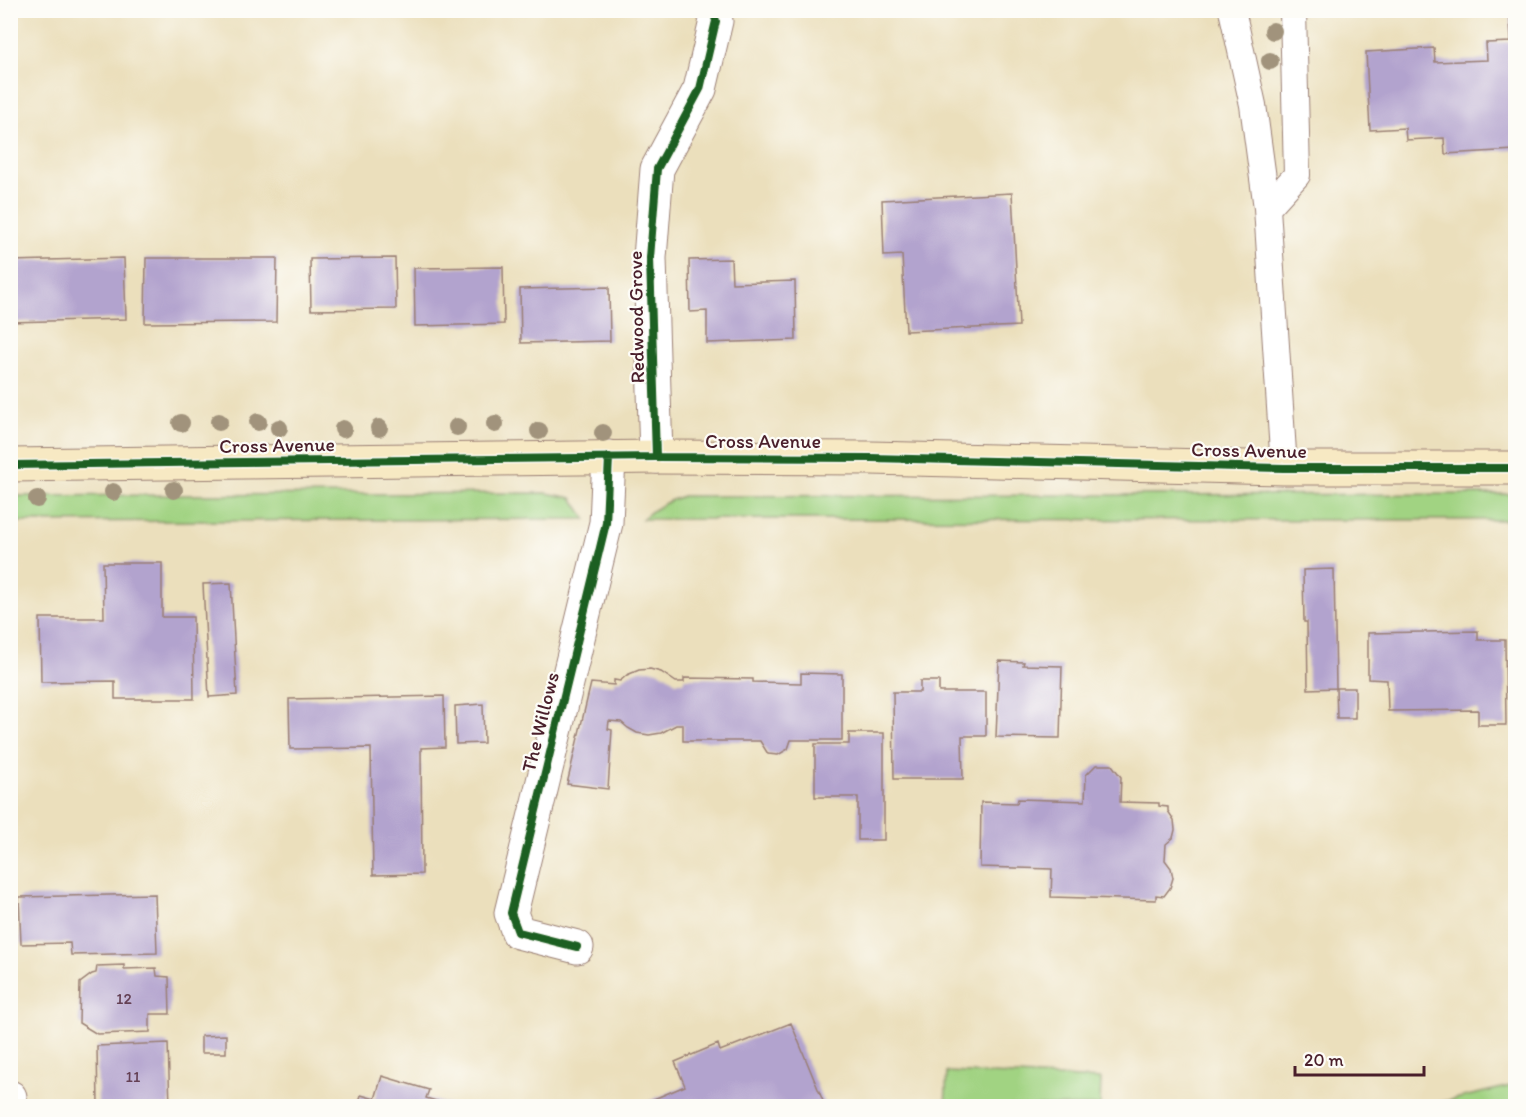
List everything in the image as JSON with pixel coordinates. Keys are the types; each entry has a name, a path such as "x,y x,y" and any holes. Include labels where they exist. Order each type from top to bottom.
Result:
{"street":[{"name":"Redwood Grove","path":"656,457 650,258 657,169 700,89 716,21 714,10"},
{"name":"The Willows","path":"577,947 518,932 511,913 606,523 609,457"},
{"name":"Cross Avenue","path":"10,465 656,457 883,458 1284,468 1515,468"},
{"path":"10,1097 11,1107"}],"lane":[{"path":"1232,10 1253,105 1267,208 1284,468"},
{"path":"1267,208 1297,175 1293,10"}],"green space":[{"path":"546,493 572,498 586,519 11,522 11,496"},
{"path":"1516,494 1515,520 642,519 661,505 683,496"},
{"path":"947,1072 1101,1079 1100,1106 945,1106"},
{"path":"1515,1085 1515,1106 1425,1106"}],"building":[{"path":"1510,16 1515,16 1515,150 1445,154 1444,138 1406,140 1405,128 1370,130 1366,52 1434,48 1435,62 1487,60 1486,43 1511,42"},
{"path":"1012,193 1019,326 906,331 902,255 884,256 882,200"},
{"path":"124,258 126,319 10,322 10,261"},
{"path":"146,258 277,258 276,322 145,323"},
{"path":"395,258 396,309 311,310 310,259"},
{"path":"731,259 732,283 795,281 796,340 707,343 707,311 690,312 689,260"},
{"path":"503,267 504,324 415,326 414,268"},
{"path":"609,287 610,341 521,343 520,289"},
{"path":"103,563 162,563 162,617 193,617 194,699 115,699 115,681 41,682 40,618 104,618"},
{"path":"1334,569 1336,688 1308,689 1307,622 1304,622 1303,570"},
{"path":"231,583 237,695 209,697 203,584"},
{"path":"1478,631 1478,640 1505,640 1506,725 1478,725 1478,710 1388,711 1387,680 1368,679 1368,633"},
{"path":"999,661 1024,662 1023,665 1062,666 1060,738 996,737"},
{"path":"650,669 661,672 676,682 684,682 684,678 753,679 753,682 801,683 801,673 842,674 842,740 791,740 788,749 778,755 768,754 760,741 683,741 683,725 676,725 661,733 649,735 637,733 621,722 609,721 608,729 612,730 608,789 567,784 591,683 614,685 614,680 620,681 639,670"},
{"path":"920,681 939,681 939,692 986,692 986,736 962,736 963,779 894,779 893,692 920,692"},
{"path":"1336,688 1355,688 1355,718 1337,718"},
{"path":"444,696 445,747 421,748 422,874 373,875 371,748 290,749 289,699"},
{"path":"483,704 484,743 456,744 455,706"},
{"path":"849,733 884,733 884,840 858,840 858,797 815,797 815,744 849,744"},
{"path":"1096,765 1112,765 1121,777 1120,802 1159,803 1159,806 1168,807 1174,820 1175,830 1173,838 1166,844 1165,860 1171,868 1173,878 1164,896 1156,895 1156,900 1051,897 1052,869 980,867 981,802 1017,803 1018,799 1085,801 1086,775"},
{"path":"155,894 157,953 71,955 70,943 21,944 19,897"},
{"path":"124,965 124,969 156,968 157,976 169,977 170,1014 150,1014 150,1032 97,1034 79,1023 80,983 96,973 97,966"},
{"path":"791,1023 825,1106 637,1106 685,1086 675,1062 718,1044 720,1051"},
{"path":"226,1035 226,1053 201,1053 201,1036"},
{"path":"168,1043 170,1106 98,1106 97,1046"},
{"path":"382,1076 429,1090 426,1098 453,1106 358,1106 361,1095 375,1099"}],"cycle path":[{"path":"656,457 650,258 657,169 700,89 716,21 713,10"},
{"path":"577,947 518,932 511,913 606,523 609,457"},
{"path":"10,465 656,457 871,458 1284,468 1516,468"}]}
